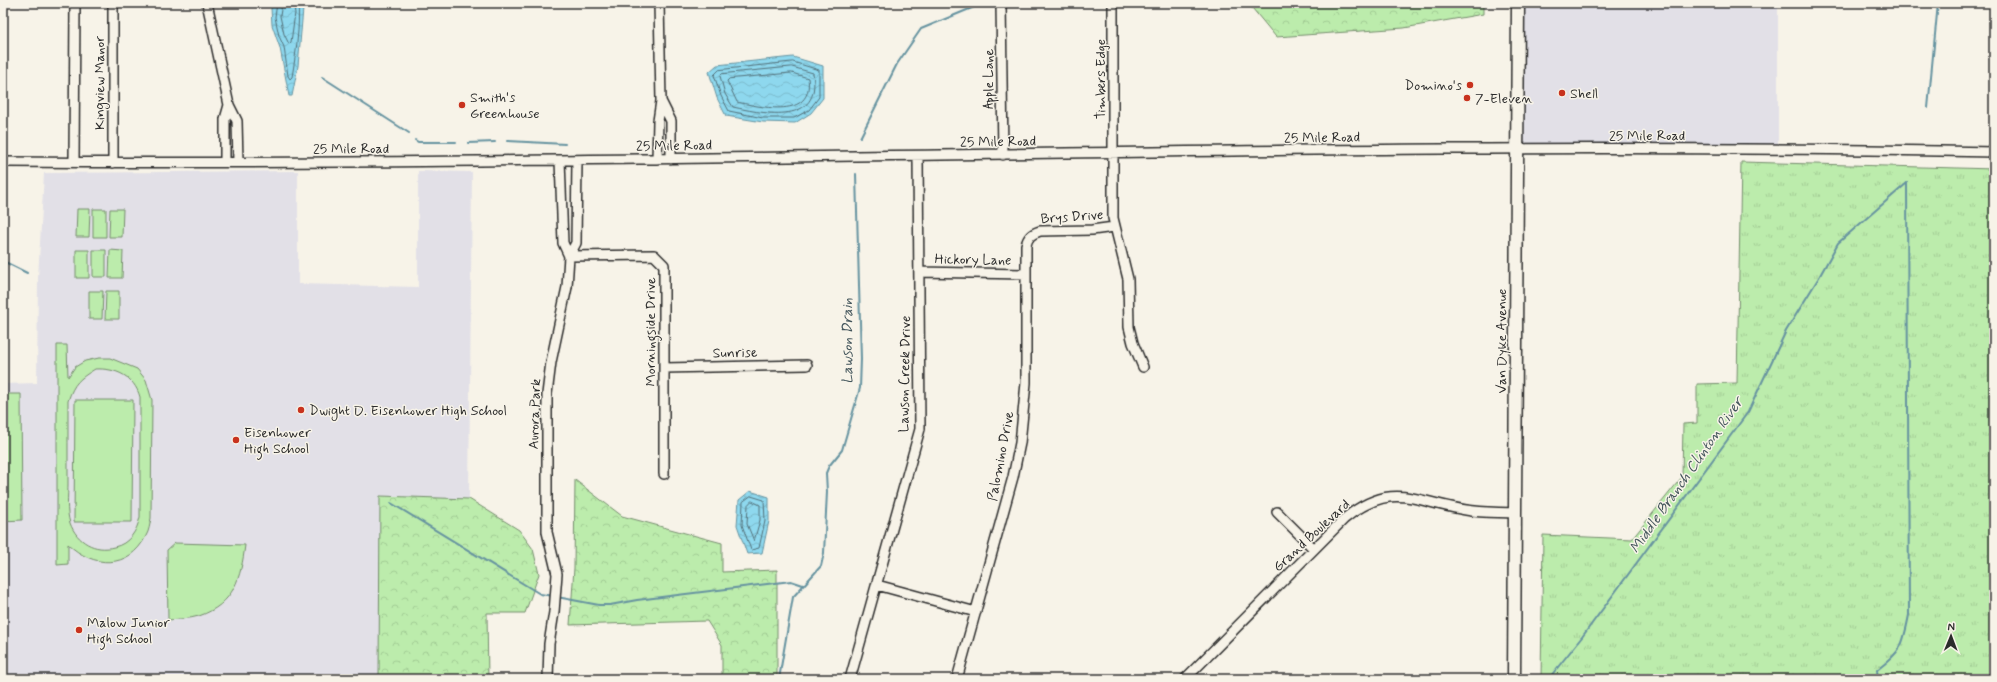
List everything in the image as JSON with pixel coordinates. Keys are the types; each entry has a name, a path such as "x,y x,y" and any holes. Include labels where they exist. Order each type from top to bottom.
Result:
{"main road":[{"name":"Van Dyke Avenue","path":"1514,679 1518,3"}],"street":[{"name":"Kingview Manor","path":"74,162 75,3"},
{"name":"Kingview Manor","path":"113,3 113,163"},
{"path":"207,3 229,105 237,121 238,162"},
{"path":"657,159 658,121 661,101 659,3"},
{"name":"Apple Lane","path":"1001,3 1003,155"},
{"name":"Timbers Edge","path":"1113,3 1114,227 1128,279 1128,327 1143,367"},
{"path":"661,101 671,121 671,159"},
{"path":"224,162 225,119 229,105"},
{"name":"25 Mile Road","path":"3,162 113,163 577,160 1518,148 1994,152"},
{"name":"Lawson Creek Drive","path":"850,679 920,429 918,156"},
{"name":"Aurora Park","path":"560,160 560,211 563,243 569,256"},
{"name":"Aurora Park","path":"548,679 549,644 554,612 557,574 547,532 547,394 551,362 567,287 569,256 576,242 578,210 577,160"},
{"path":"560,211 578,210"},
{"name":"Brys Drive","path":"1032,234 1040,231 1092,230 1114,227"},
{"name":"Palomino Drive","path":"956,679 1013,477 1020,443 1026,383 1026,245 1032,234"},
{"name":"Morningside Drive","path":"569,256 654,255 664,266 664,474"},
{"name":"Hickory Lane","path":"920,272 1026,274"},
{"name":"Sunrise","path":"665,368 807,365"},
{"name":"Grand Boulevard","path":"1185,679 1314,549 1356,509 1384,498 1414,497 1467,511 1515,513"},
{"path":"1277,512 1314,549"},
{"path":"877,585 976,612"}],"shaded area":[{"path":"1518,3 1778,3 1778,149 1518,148"},
{"name":"Eisenhower High School","path":"298,171 298,284 418,287 418,171 472,172 469,499 380,496 379,679 3,679 3,384 37,383 38,278 44,173"}],"green space":[{"path":"1248,3 1483,3 1483,14 1404,28 1276,37"},
{"path":"1741,162 1994,169 1994,679 1541,679 1543,535 1632,539 1682,477 1683,424 1697,423 1697,384 1737,383"},
{"path":"77,209 90,209 89,237 76,237"},
{"path":"93,209 106,209 106,237 93,237"},
{"path":"110,209 123,209 122,237 109,237"},
{"path":"76,250 89,250 89,278 76,278"},
{"path":"93,250 106,250 106,277 93,277"},
{"path":"110,250 123,251 122,278 109,278"},
{"path":"89,291 103,291 102,319 89,319"},
{"path":"106,291 119,291 119,319 105,319"},
{"path":"57,345 67,345 68,377 75,367 85,361 99,358 110,358 137,369 146,380 152,400 151,518 149,530 139,547 130,555 120,560 110,562 88,558 68,544 68,564 57,565","holes":["95,369 117,372 129,379 140,397 140,517 137,527 128,540 114,547 107,548 94,547 82,540 73,530 70,523 68,509 68,401 72,390 81,379"]},
{"path":"3,394 21,394 22,520 3,521"},
{"path":"75,400 133,400 132,522 74,522"},
{"path":"575,480 622,516 722,543 722,572 777,570 777,679 722,679 722,645 707,621 570,625 574,568"},
{"path":"380,496 469,499 519,530 533,549 539,574 525,613 487,613 488,679 379,679"},
{"path":"175,543 245,545 238,579 228,597 211,611 199,616 168,620 167,550"}],"water":[{"path":"275,3 300,3 303,9 298,66 292,96 289,96 280,48 272,25 271,8"},
{"path":"793,57 823,66 823,98 811,113 795,123 763,122 726,116 717,98 709,72 717,65"},
{"path":"750,491 769,497 769,521 762,553 747,554 737,525 739,500"}],"waterway":[{"name":"Lawson Drain","path":"860,138 897,64 921,29 984,3"},
{"name":"Middle Branch Clinton River","path":"1928,108 1938,3"},
{"path":"322,77 409,133"},
{"path":"415,140 418,142 456,142"},
{"path":"508,141 565,144"},
{"path":"468,143 495,142"},
{"name":"Lawson Drain","path":"779,679 793,597 821,566 824,553 827,492 826,473 829,466 842,450 860,388 861,359 856,174"},
{"name":"Middle Branch Clinton River","path":"1545,679 1550,677 1582,637 1748,412 1786,331 1838,243 1907,183"},
{"path":"1878,679 1877,670 1892,658 1903,641 1909,615 1907,183"},
{"path":"3,261 27,273"},
{"path":"391,503 540,594 553,596"},
{"path":"557,597 599,605 610,605 637,600 791,581 803,585"}],"place":[{"name":"Domino's","path":"1470,85"},
{"name":"Shell","path":"1562,93"},
{"name":"7-Eleven","path":"1467,98"},
{"name":"Smith's Greenhouse","path":"462,105"},
{"name":"Dwight D. Eisenhower High School","path":"301,410"},
{"name":"Eisenhower High School","path":"236,440"},
{"name":"Malow Junior High School","path":"79,630"}]}
